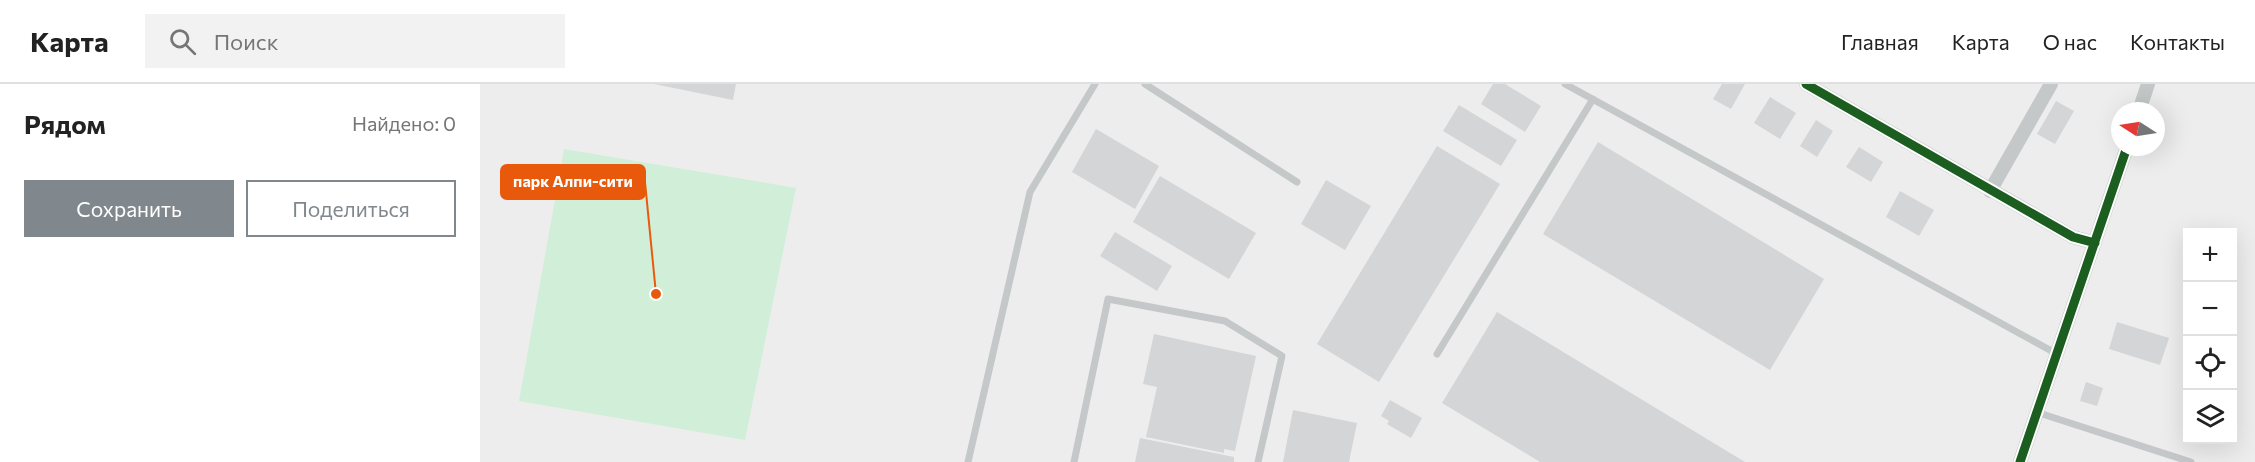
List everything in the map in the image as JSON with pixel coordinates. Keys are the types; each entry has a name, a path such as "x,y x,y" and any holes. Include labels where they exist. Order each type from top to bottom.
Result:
{"street":[{"path":"1806,84 2073,237 2095,243"},
{"path":"1990,191 2051,84"},
{"path":"2142,102 2148,84"},
{"path":"2020,462 2124,156"}],"lane":[{"path":"968,462 1030,192 1095,84"},
{"path":"1145,84 1297,182"},
{"path":"1565,84 2057,354"},
{"path":"1437,354 1593,99"},
{"path":"1074,462 1108,299 1225,321 1282,356 1258,462"},
{"path":"2036,412 2191,462"}],"green space":[{"path":"564,149 796,188 745,440 519,401"}],"building":[{"path":"654,84 736,84 733,100"},
{"path":"1493,84 1505,84 1541,106 1525,132 1481,104"},
{"path":"1722,84 1745,84 1731,109 1713,99"},
{"path":"1770,97 1796,113 1780,139 1754,123"},
{"path":"2056,101 2074,111 2055,144 2037,134"},
{"path":"1459,105 1517,140 1501,166 1443,131"},
{"path":"1816,120 1833,131 1817,157 1800,146"},
{"path":"1096,129 1159,166 1135,209 1072,172"},
{"path":"1598,142 1824,279 1770,370 1543,234"},
{"path":"1437,146 1500,184 1379,382 1317,344"},
{"path":"1859,147 1883,162 1871,182 1846,167"},
{"path":"1160,176 1256,233 1229,279 1133,222"},
{"path":"1326,180 1371,206 1345,250 1301,224"},
{"path":"1900,191 1934,210 1919,236 1886,217"},
{"path":"1115,232 1172,266 1157,291 1100,256"},
{"path":"1497,312 1745,462 1540,462 1442,403"},
{"path":"2117,322 2169,338 2160,365 2109,349"},
{"path":"1154,334 1256,356 1235,451 1224,449 1224,453 1146,437 1157,387 1143,384"},
{"path":"2086,382 2103,388 2097,406 2080,401"},
{"path":"1390,400 1422,418 1411,438 1387,424 1389,421 1381,416"},
{"path":"1293,410 1357,423 1349,462 1283,462"},
{"path":"1140,438 1234,457 1234,462 1135,462"}],"cycle path":[{"path":"1806,84 2073,237 2095,243"},
{"path":"2020,462 2124,156"}],"place":[{"name":"парк Алпи-сити","path":"656,294"}]}
